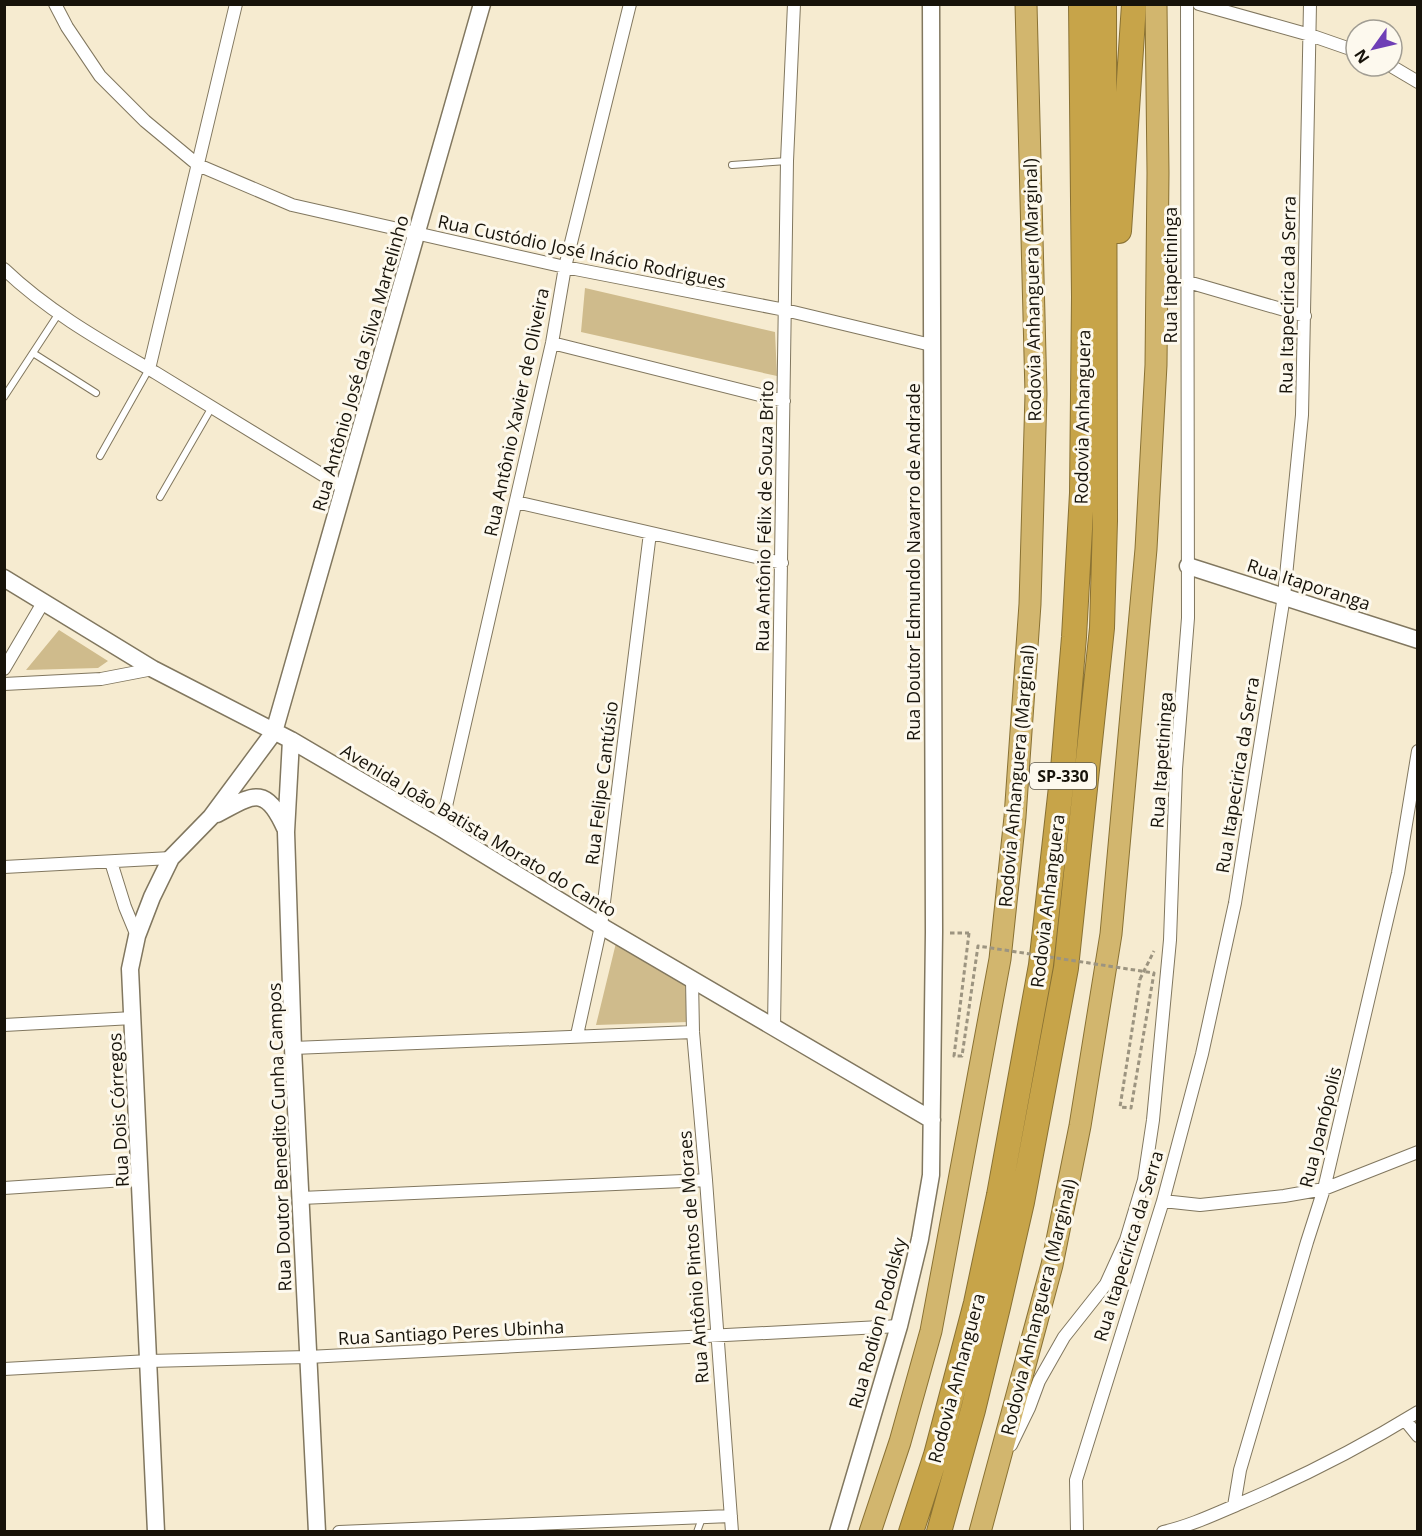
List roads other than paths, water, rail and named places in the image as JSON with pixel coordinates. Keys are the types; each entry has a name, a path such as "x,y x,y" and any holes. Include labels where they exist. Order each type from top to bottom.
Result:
{"highway":[{"name":"Rodovia Anhanguera (Marginal)","path":"870,1532 900,1442 931,1331 1000,959 1014,829 1030,604 1036,394 1026,4"},
{"name":"Rodovia Anhanguera","path":"911,1532 936,1455 976,1303 999,1195 1041,965 1062,780 1074,636 1082,493 1084,297 1081,4"},
{"name":"Rodovia Anhanguera","path":"939,1532 973,1410 1009,1260 1066,968 1102,628 1105,521 1104,4"},
{"path":"1105,521 1123,154 1134,4"},
{"name":"Rodovia Anhanguera (Marginal)","path":"980,1532 1052,1265 1080,1126 1111,934 1146,549 1156,365 1158,173 1156,4"}],"street":[{"name":"Rua Custódio José Inácio Rodrigues","path":"55,4 67,27 100,76 145,122 198,165 292,205 565,267 784,310 931,345"},
{"path":"149,369 236,4"},
{"name":"Rua Antônio José da Silva Martelinho","path":"274,732 482,4"},
{"name":"Rua Antônio Xavier de Oliveira","path":"441,828 552,342 565,267 630,4"},
{"name":"Rua Antônio Félix de Souza Brito","path":"774,1028 784,310 787,161 794,4"},
{"name":"Rua Doutor Edmundo Navarro de Andrade","path":"930,4 934,908 932,1120"},
{"name":"Rua Itapetininga","path":"995,1479 1029,1408 1039,1381 1064,1336 1106,1284 1126,1240 1144,1180 1153,1120 1170,940 1176,769 1188,618 1187,4"},
{"path":"1199,4 1344,47"},
{"name":"Rua Itapecirica da Serra","path":"1077,1532 1076,1480 1096,1409 1163,1201 1202,1054 1235,903 1284,596 1302,415 1310,4"},
{"path":"1404,74 1418,82"},
{"path":"4,269 59,313 344,488"},
{"path":"1188,282 1305,316"},
{"path":"552,342 784,401"},
{"path":"516,502 782,563"},
{"name":"Rua Felipe Cantúsio","path":"577,1035 601,926 650,533"},
{"name":"Rua Itaporanga","path":"1188,566 1418,640"},
{"name":"Avenida João Batista Morato do Canto","path":"4,578 153,669 291,740 692,980 932,1120"},
{"path":"4,669 44,602"},
{"path":"4,684 100,679 153,669"},
{"name":"Rua Dois Córregos","path":"156,1532 130,969 137,936 152,897 171,858 211,817 274,732"},
{"name":"Rua Doutor Benedito Cunha Campos","path":"291,740 286,832 293,1048 316,1532"},
{"name":"Rua Joanópolis","path":"1234,1506 1240,1470 1324,1189 1398,873 1418,751"},
{"path":"250,764 254,789 261,798 273,805 286,832"},
{"path":"211,817 244,800 261,798 277,792 289,783"},
{"path":"4,867 171,858"},
{"path":"111,862 124,907 137,936"},
{"name":"Rua Antônio Pintos de Moraes","path":"692,980 693,1032 732,1532"},
{"path":"4,1025 133,1018"},
{"path":"293,1048 693,1032"},
{"name":"Rua Rodion Podolsky","path":"838,1532 899,1326 920,1239 931,1175 932,1120"},
{"path":"1163,1201 1200,1205 1284,1196 1324,1189 1418,1152"},
{"path":"4,1188 140,1179"},
{"path":"301,1198 706,1180"},
{"name":"Rua Santiago Peres Ubinha","path":"4,1370 149,1361 308,1357 899,1326"},
{"path":"1162,1532 1182,1527 1234,1506 1332,1461 1418,1412"},
{"path":"1405,1420 1418,1436"},
{"path":"339,1532 731,1516"}],"lane":[{"path":"732,165 787,161"},
{"path":"4,397 59,313"},
{"path":"33,353 96,393"},
{"path":"100,456 149,369"},
{"path":"160,497 212,407"},
{"path":"697,1532 702,1517"}]}
